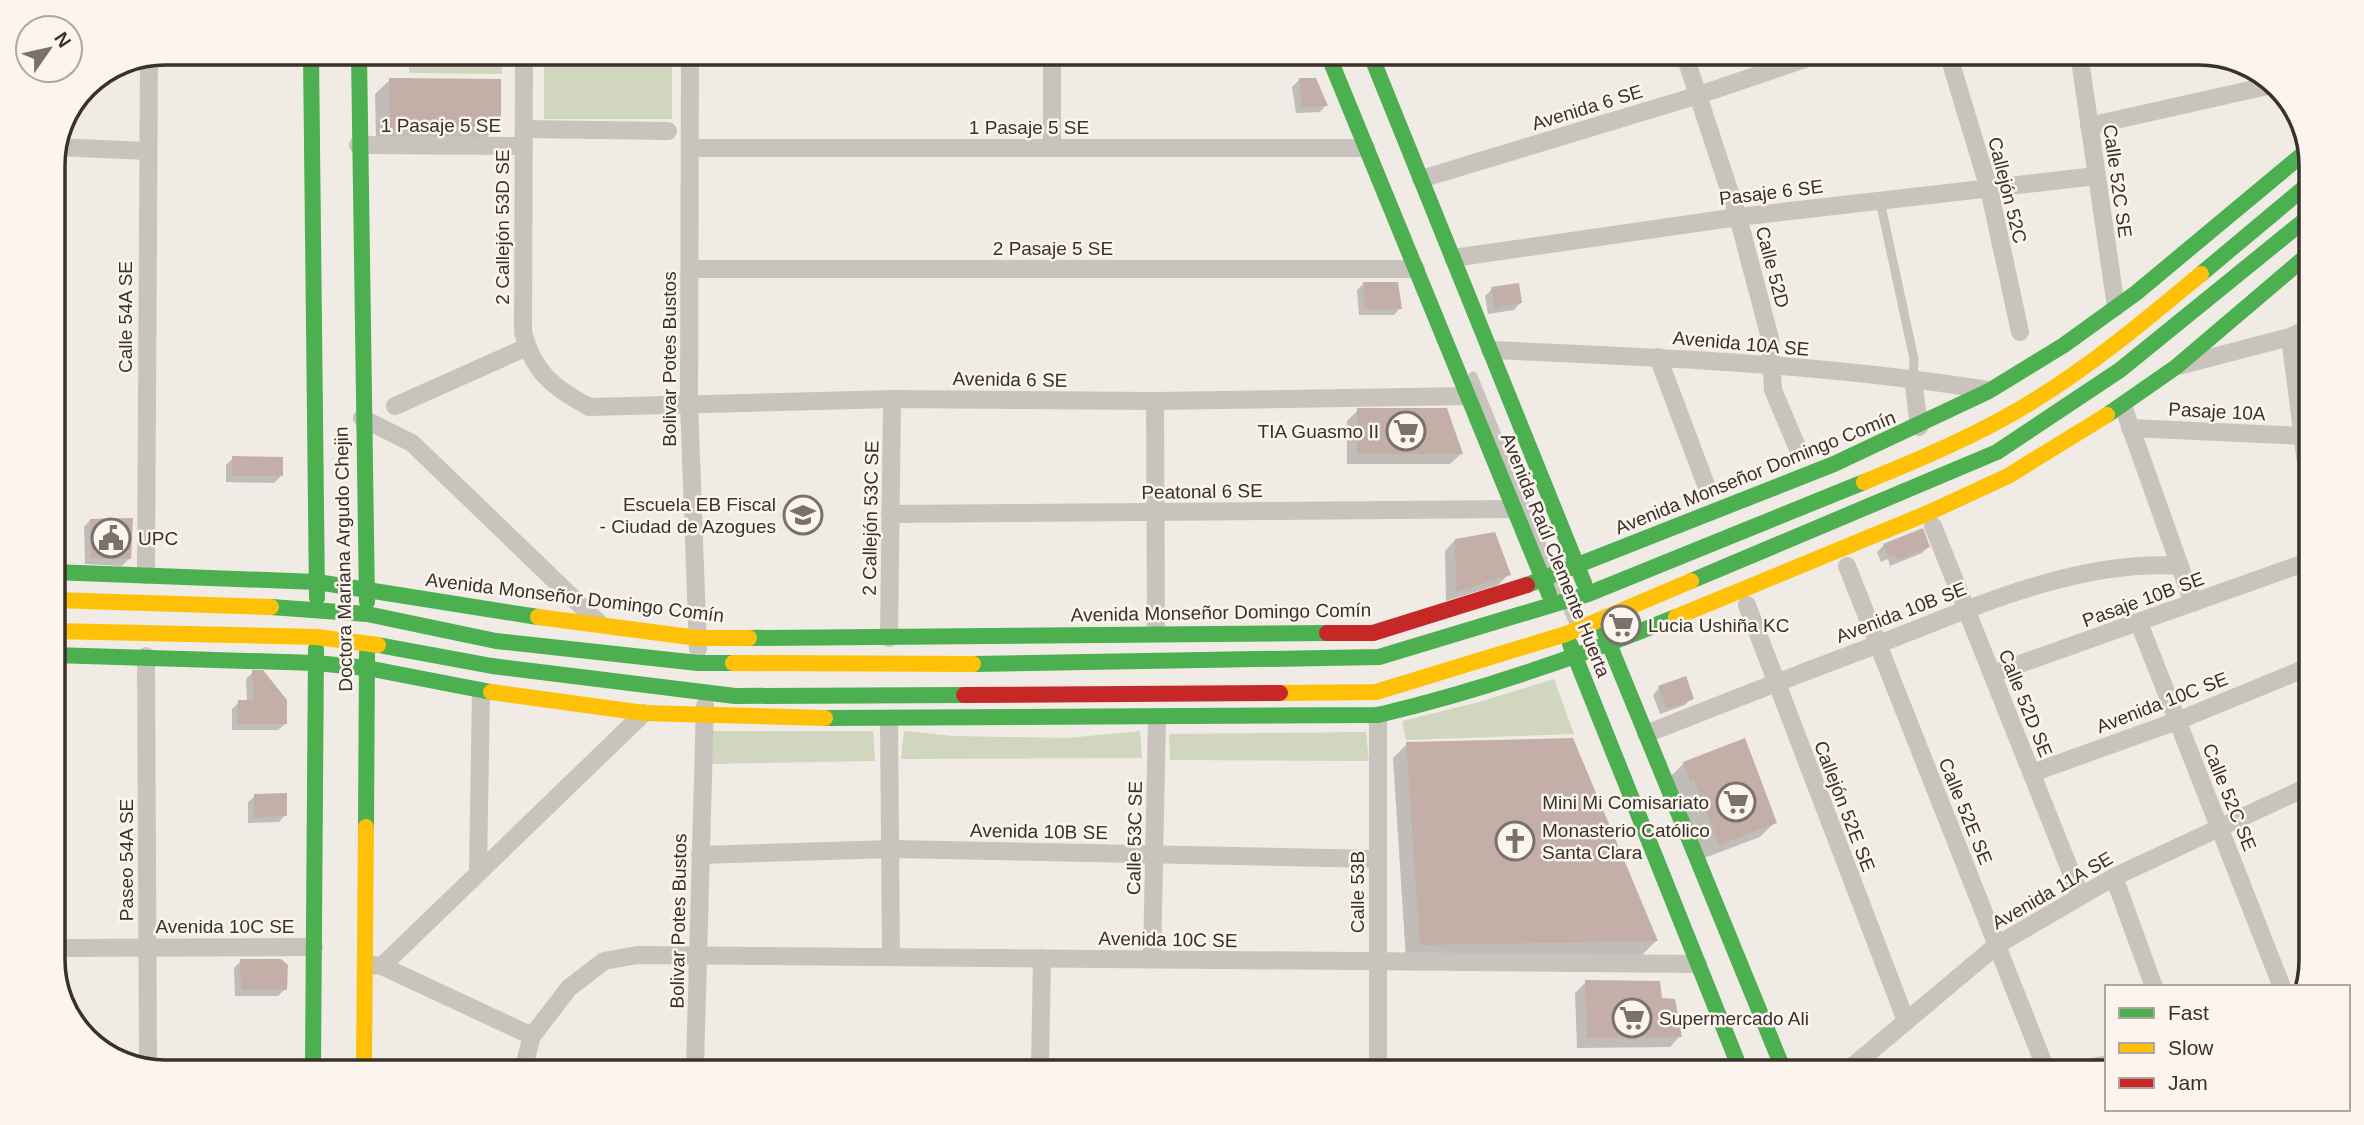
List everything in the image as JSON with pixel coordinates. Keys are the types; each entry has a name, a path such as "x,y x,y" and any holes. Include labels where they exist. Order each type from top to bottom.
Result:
{"main road":[{"name":"Doctora Mariana Argudo Chejin","path":"312,65 317,582 313,1060"},
{"name":"Doctora Mariana Argudo Chejin","path":"359,65 362,418 373,965 364,1060"},
{"name":"Avenida Raúl Clemente Huerta","path":"1332,65 1514,509 1550,579 1737,1060"},
{"name":"Avenida Raúl Clemente Huerta","path":"1375,65 1779,1060"},
{"name":"Avenida Monseñor Domingo Comín","path":"65,572 317,582 501,612 698,638 1156,633 1373,634 1550,579 1869,450 1919,427 2026,369 2116,307 2299,157"},
{"path":"65,600 317,608 367,614 496,640 698,663 888,665 1379,657 1560,605 1924,457 2038,398 2136,328 2299,192"},
{"path":"65,631 317,637 367,642 492,666 705,694 1377,692 1571,632 1997,452 2047,423 2153,346 2299,225"},
{"path":"2197,242 2215,262"},
{"path":"65,655 316,663 367,668 481,691 644,713 705,717 889,719 1378,715 1458,696 1581,656 1928,513 2008,476 2123,407 2176,367 2299,262"},
{"path":"2237,276 2257,298"},
{"path":"1869,450 1877,475"},
{"path":"1997,452 2008,476"},
{"path":"1225,693 1225,717"}],"street":[{"name":"2 Callejón 53D SE","path":"524,65 523,332 534,363 556,390"},
{"name":"Bolivar Potes Bustos","path":"690,65 688,403 698,663"},
{"path":"1052,65 1052,148"},
{"name":"Calle 52D","path":"1688,65 1738,217 1770,338 1774,396 1798,449"},
{"name":"Avenida 6 SE","path":"1421,178 1699,95 1787,65"},
{"name":"Callejón 52C","path":"1952,65 1989,189 2020,332"},
{"name":"Calle 52C SE","path":"2081,65 2116,307"},
{"name":"Calle 54A SE","path":"146,575 149,67"},
{"path":"2089,126 2262,87"},
{"name":"1 Pasaje 5 SE","path":"358,145 668,131"},
{"path":"67,148 147,151"},
{"name":"1 Pasaje 5 SE","path":"691,148 1366,148"},
{"name":"Pasaje 6 SE","path":"1453,258 1738,217 2096,176"},
{"name":"2 Pasaje 5 SE","path":"690,269 1416,270"},
{"path":"2176,367 2299,332"},
{"path":"2290,337 2299,406"},
{"path":"395,406 527,347"},
{"name":"Avenida 10A SE","path":"1490,349 1658,357 1913,378 1988,390"},
{"path":"1658,357 1706,485"},
{"path":"1913,378 1919,427"},
{"name":"Avenida 6 SE","path":"556,390 589,407 892,399 1155,401 1468,396"},
{"name":"2 Callejón 53C SE","path":"889,638 892,399"},
{"path":"1155,401 1156,633"},
{"path":"2123,407 2193,603"},
{"path":"362,418 412,443 599,623"},
{"name":"Pasaje 10A","path":"2130,428 2299,436"},
{"name":"Peatonal 6 SE","path":"890,514 1514,509"},
{"name":"Calle 52D SE","path":"1933,526 2080,895"},
{"name":"Avenida 10B SE","path":"1646,734 1966,609 2096,570 2149,564 2180,566"},
{"name":"Pasaje 10B SE","path":"1992,674 2299,565"},
{"name":"Calle 52E SE","path":"1847,566 2042,1060"},
{"name":"Callejón 52E SE","path":"1747,605 1906,1021"},
{"name":"Calle 52C SE","path":"2138,623 2281,985"},
{"name":"Paseo 54A SE","path":"146,656 148,1058"},
{"name":"Avenida 10C SE","path":"2032,773 2177,721 2299,671"},
{"path":"478,871 481,691"},
{"name":"Bolivar Potes Bustos","path":"695,1060 705,694"},
{"path":"525,1060 531,1036 373,965 478,871 644,713"},
{"name":"Calle 53B","path":"1378,715 1378,1060"},
{"name":"Calle 53C SE","path":"1152,959 1157,717"},
{"path":"889,719 891,957"},
{"name":"Avenida 11A SE","path":"1860,1060 1997,945 2114,877 2299,791"},
{"name":"Avenida 10B SE","path":"700,855 892,849 1378,859"},
{"path":"2114,877 2153,985"},
{"name":"Avenida 10C SE","path":"65,948 314,947"},
{"name":"Avenida 10C SE","path":"531,1036 569,988 604,961 637,955 1698,964"},
{"path":"1040,1060 1042,958"}],"lane":[{"path":"1880,201 1914,359 1913,378"},
{"path":"1467,361 1550,579"},
{"path":"1581,656 1744,1060"}],"green space":[{"path":"409,65 502,65 502,74 409,73"},
{"path":"544,65 672,65 672,119 544,119"},
{"path":"1554,679 1574,734 1406,740 1402,721 1479,702"},
{"path":"713,731 873,731 875,761 712,764"},
{"path":"904,731 953,736 1067,738 1140,731 1142,758 901,759"},
{"path":"1366,732 1369,761 1170,760 1169,734"}],"building":[{"path":"389,78 501,79 501,126 390,127"},
{"path":"1299,78 1316,78 1328,106 1302,107"},
{"path":"1363,282 1398,282 1402,309 1365,309"},
{"path":"1519,283 1522,303 1495,308 1491,287"},
{"name":"TIA Guasmo II","path":"1357,408 1447,408 1463,454 1357,454"},
{"path":"232,456 283,457 283,476 232,476"},
{"name":"UPC","path":"133,518 131,559 91,558 90,519"},
{"path":"1923,528 1930,547 1897,560 1895,554 1888,556 1883,544"},
{"path":"1495,532 1511,575 1456,592 1455,539"},
{"path":"252,670 263,670 287,700 287,724 238,724 238,700 254,700"},
{"path":"1686,676 1694,699 1667,709 1658,686"},
{"name":"Monasterio Católico Santa Clara","path":"1573,738 1658,941 1420,945 1406,742"},
{"name":"Mini Mi Comisariato","path":"1745,738 1777,823 1719,845 1694,780 1690,782 1683,762"},
{"path":"287,793 287,816 254,817 254,794"},
{"path":"240,959 281,959 288,965 287,990 241,989"},
{"name":"Supermercado Ali","path":"1585,980 1660,981 1662,998 1675,999 1682,1037 1587,1038"}],"traffic: fast":[{"path":"311,65 317,598"},
{"path":"359,65 367,602"},
{"path":"1332,65 1549,594"},
{"path":"1375,65 1584,583"},
{"path":"1527,585 1834,464 1989,391 2064,345 2136,293 2299,157"},
{"path":"2201,274 2299,192"},
{"path":"1691,581 1997,452 2120,370 2299,225"},
{"path":"2107,415 2176,367 2299,262"},
{"path":"973,664 1379,657 1588,594 1864,482"},
{"path":"65,572 317,582 538,617"},
{"path":"271,607 367,614 496,641 698,663 733,663"},
{"path":"825,718 1378,715 1529,672 1676,617"},
{"path":"1603,629 1779,1060"},
{"path":"749,638 1327,633"},
{"path":"1570,644 1737,1060"},
{"path":"378,645 492,666 735,696 964,695"},
{"path":"313,1060 316,649"},
{"path":"366,827 367,653"},
{"path":"65,655 316,663 367,668 491,692"}],"traffic: slow":[{"path":"1864,482 1975,433 2038,398 2142,323 2201,274"},
{"path":"1676,617 1928,513 2008,476 2107,415"},
{"path":"1280,693 1376,692 1566,634 1691,581"},
{"path":"65,600 271,607"},
{"path":"538,617 698,638 749,638"},
{"path":"65,631 317,637 378,645"},
{"path":"733,663 973,664"},
{"path":"491,692 644,713 825,718"},
{"path":"364,1060 366,827"}],"traffic: jam":[{"path":"1327,633 1373,633 1527,585"},
{"path":"964,695 1280,693"}],"place":[{"name":"TIA Guasmo II","path":"1406,431"},
{"name":"Escuela EB Fiscal - Ciudad de Azogues","path":"803,515"},
{"name":"UPC","path":"111,538"},
{"name":"Lucia Ushiña KC","path":"1621,625"},
{"name":"Mini Mi Comisariato","path":"1736,802"},
{"name":"Monasterio Católico Santa Clara","path":"1515,841"},
{"name":"Supermercado Ali","path":"1632,1018"}]}
